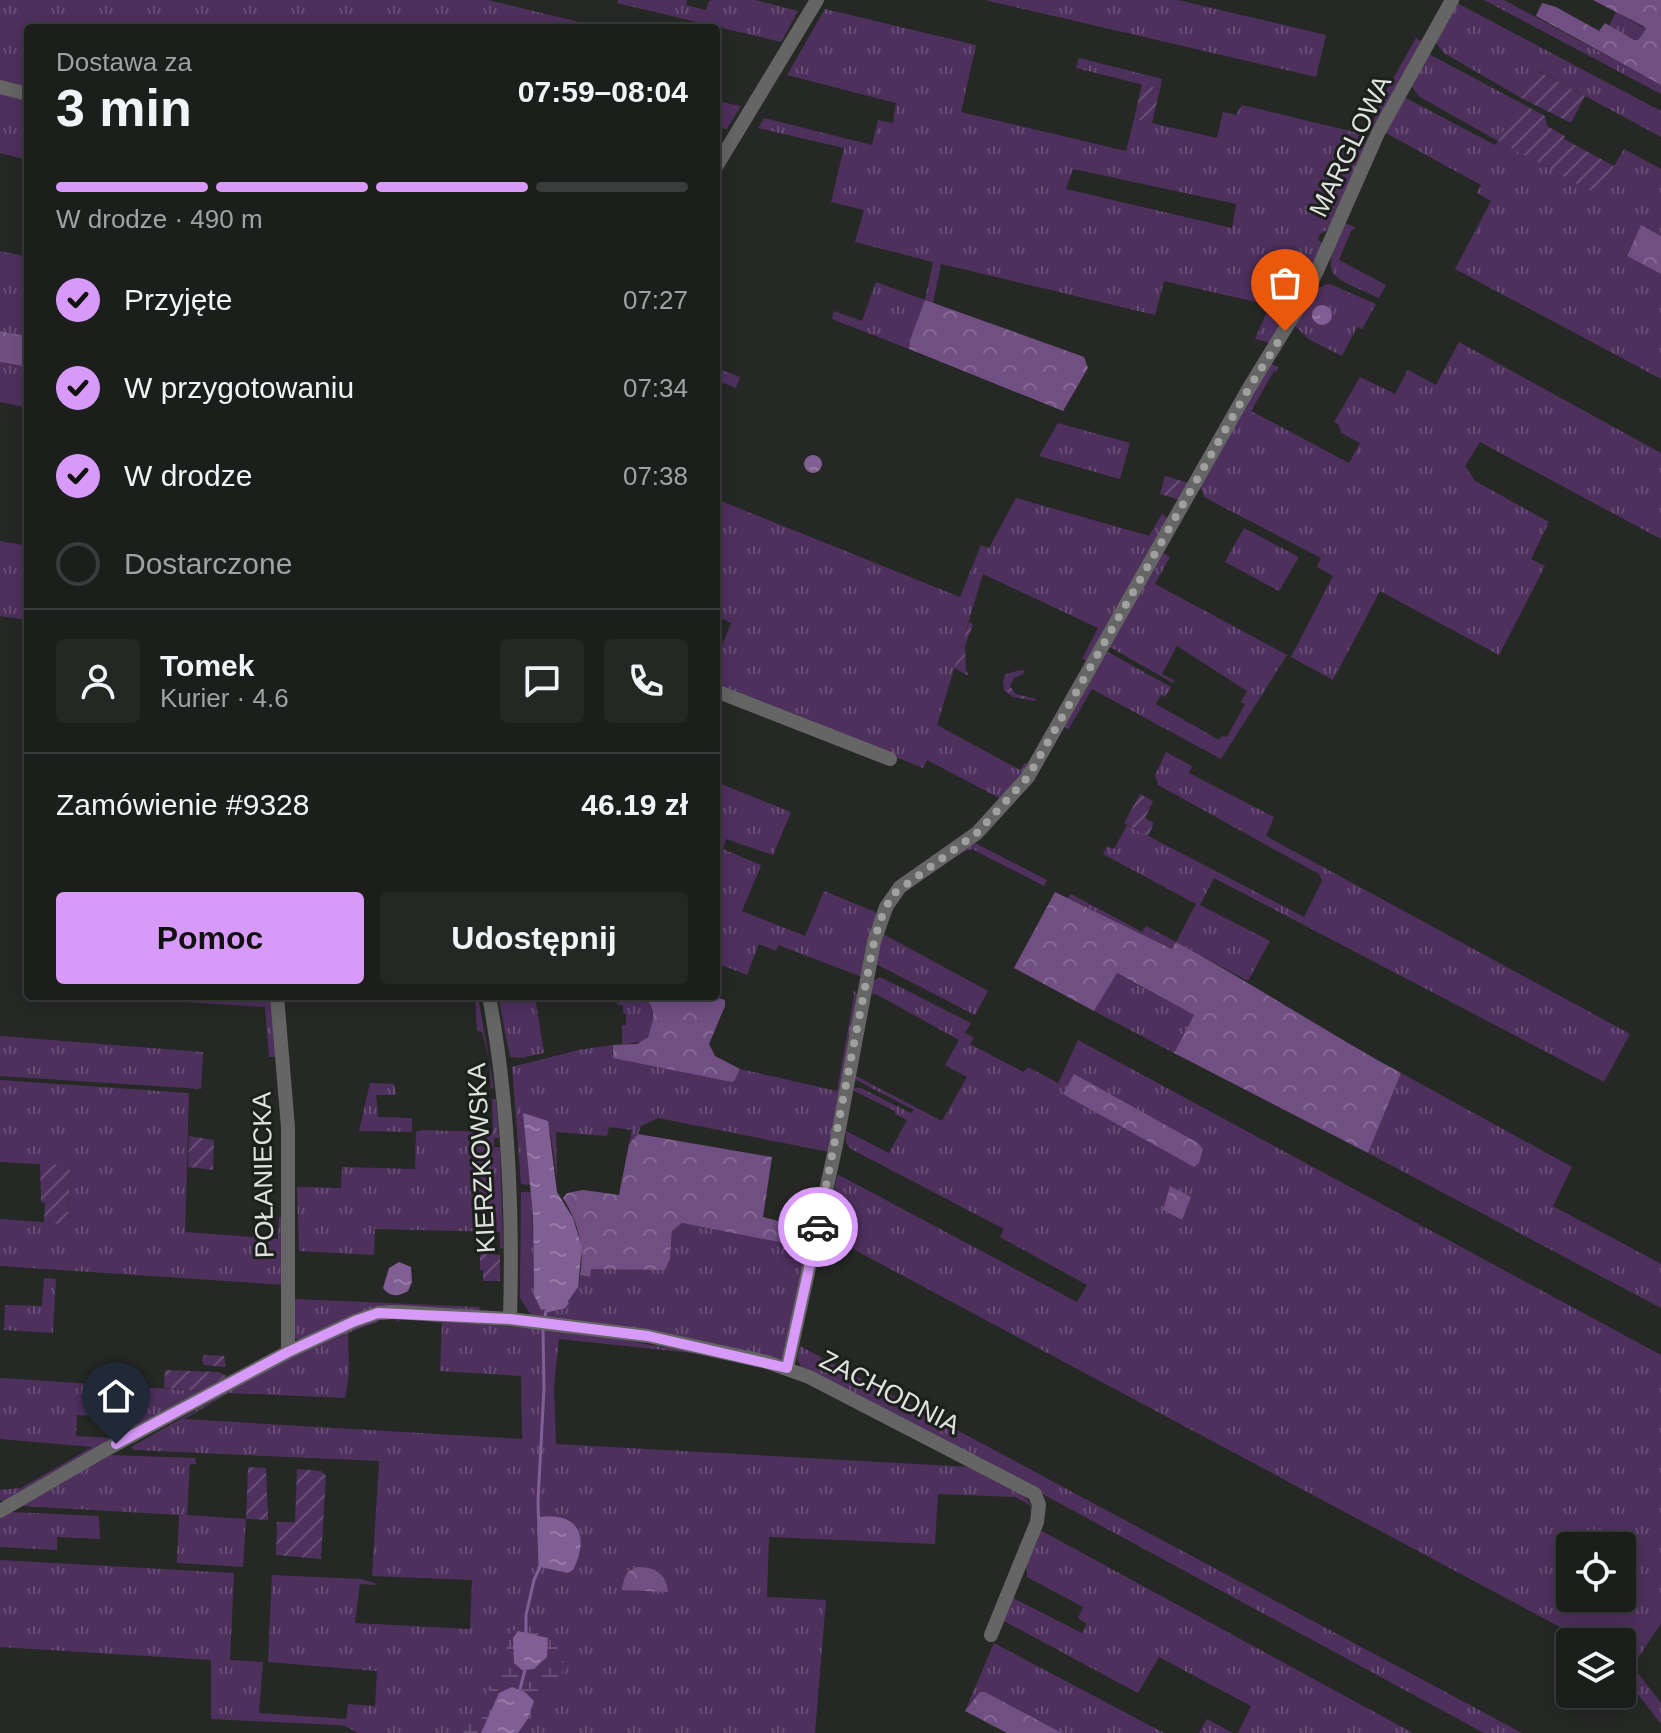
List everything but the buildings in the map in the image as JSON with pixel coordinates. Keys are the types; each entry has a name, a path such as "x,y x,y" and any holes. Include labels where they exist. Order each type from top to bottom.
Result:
{"street":[{"path":"720,160 817,0"},
{"name":"MARGLOWA","path":"787,1368 836,1145 874,942 886,907 900,887 977,833 1028,777 1249,388 1304,298 1378,133 1452,0"},
{"path":"0,87 24,93"},
{"path":"720,693 890,759"},
{"name":"POŁANIECKA","path":"277,1000 288,1127 288,1352"},
{"name":"KIERZKOWSKA","path":"490,1000 502,1065 508,1136 511,1188 510,1319"},
{"name":"ZACHODNIA","path":"0,1511 105,1450 288,1352 378,1313 510,1319 648,1336 787,1368 933,1439 1035,1494 1039,1505 1037,1522 991,1635"}],"green space":[{"path":"0,0 488,0 587,24 24,24 24,89 0,83"},
{"path":"618,0 687,0 686,5 706,10 709,1 755,0 798,11 781,42 720,27 720,24 705,24 617,3"},
{"path":"985,0 1178,0 1326,35 1316,77"},
{"path":"1484,0 1504,0 1661,85 1661,94"},
{"path":"1593,0 1661,0 1661,85 1536,16 1542,3 1556,7 1599,31 1605,23 1634,40 1638,40 1646,29"},
{"path":"1457,3 1661,111 1661,137 1537,70 1521,98 1444,53 1436,43"},
{"path":"825,9 976,45 961,112 1126,151 1134,119 1217,138 1223,112 1236,115 1242,105 1367,135 1369,139 1331,228 1320,234 1318,240 1324,244 1292,312 1268,309 1269,305 1164,281 1155,315 941,264 933,303 926,300 909,349 832,319 834,311 862,321 876,282 925,300 933,262 855,242 864,210 831,202 844,148 758,128 764,118 872,145 878,120 893,123 896,103 787,75","holes":["1073,169 1236,204 1232,228 1066,189"]},
{"path":"1616,12 1646,29 1638,40 1609,26"},
{"path":"1416,38 1425,43 1375,128 1371,127 1385,93"},
{"path":"1429,54 1519,102 1498,141 1420,97 1411,86"},
{"path":"1079,58 1162,79 1160,89 1076,68"},
{"path":"1536,70 1585,96 1571,123 1521,98"},
{"path":"1142,84 1160,89 1152,123 1134,119"},
{"path":"0,93 24,99 24,159 0,153"},
{"path":"1404,97 1495,145 1498,141 1598,194 1624,149 1661,169 1661,236 1641,225 1627,256 1661,274 1661,379 1455,269 1491,201 1477,193 1481,185 1384,132"},
{"path":"720,102 741,106 727,129 720,127"},
{"path":"1519,102 1545,116 1547,126 1565,136 1564,139 1614,166 1598,195 1498,141"},
{"path":"1343,222 1356,228 1351,231 1339,260 1386,285 1379,298 1348,284 1333,272 1332,255"},
{"path":"1641,225 1661,236 1661,274 1627,256"},
{"path":"0,251 24,256 24,335 0,331"},
{"path":"1330,284 1376,304 1362,329 1357,327 1342,356 1310,340 1294,325 1312,294"},
{"path":"925,300 1084,357 1088,368 1063,411 909,349"},
{"path":"1266,314 1284,323 1271,343 1255,339"},
{"path":"0,331 24,335 24,366 0,362"},
{"path":"1459,342 1661,453 1661,539 1480,442 1465,466 1475,481 1549,522 1531,559 1545,566 1499,655 1380,591 1333,680 1291,657 1333,576 1317,567 1321,558 1204,497 1200,486 1269,363 1279,367 1251,411 1349,463 1360,443 1341,433 1339,425 1334,422 1360,377 1395,394 1408,370 1436,385"},
{"path":"0,362 24,366 24,407 0,402"},
{"path":"720,370 740,377 736,388 720,382"},
{"path":"1058,423 1130,443 1120,479 1039,456"},
{"path":"1165,476 1189,483 1180,500 1160,494"},
{"path":"1016,498 1149,536 1162,514 1170,520 1089,662 1082,659 1098,628 983,574 937,725 1020,770 1025,763 1029,766 1001,799 927,760 923,768 720,687 720,650 731,623 720,618 720,501 960,597 981,545 989,548"},
{"path":"1244,528 1299,557 1279,591 1225,562"},
{"path":"0,541 24,545 24,619 0,616"},
{"path":"1162,552 1170,557 1155,584 1287,655 1221,759 1092,689 1068,730 1064,725 1106,651 1171,687 1156,704 1219,740 1222,736 1227,737 1245,704 1241,702 1247,691 1177,646 1162,674 1174,680 1173,683 1108,646"},
{"path":"969,622 973,624 965,646 969,676 954,668"},
{"path":"1025,670 1014,678 1010,686 1016,694 1035,701 1013,697 1004,690 1006,674"},
{"path":"1166,752 1192,766 1189,773 1274,817 1266,836 1630,1034 1604,1082 1214,878 1200,905 1270,941 1248,981 1176,942 1196,904 1103,854 1107,846 1114,849 1127,825 1304,917 1322,881 1319,874 1158,785 1155,775"},
{"path":"720,784 791,812 773,855 726,839 723,849 761,865 742,911 805,936 824,891 877,915 862,977 778,945 776,951 759,944 747,975 720,965"},
{"path":"1140,794 1153,801 1145,818 1154,823 1148,836 1124,823"},
{"path":"975,843 1047,880 1044,886 972,849 919,881"},
{"path":"910,885 895,905 883,934 988,991 975,1015 876,964 878,942 885,921 896,902"},
{"path":"1055,892 1172,949 1176,942 1401,1073 1368,1153 1174,1053 1194,1015 1117,973 1094,1011 1014,968"},
{"path":"1071,894 1142,932 1146,926 1176,942 1172,949 1068,898"},
{"path":"1116,973 1194,1015 1174,1053 1094,1011"},
{"path":"880,977 971,1023 965,1033 974,1038 970,1044 1023,1072 1028,1067 1058,1083 1078,1040 1661,1355 1661,1623 1636,1661 1636,1628 1562,1628 825,1234 839,1175 1077,1302 1087,1285 1000,1237 1004,1229 851,1149 846,1143 846,1131 889,1153 907,1120 854,1091 854,1088 861,1088 911,1113 914,1110 856,1080 856,1076 942,1121 967,1077 945,1065 959,1040 876,994 868,994 871,982"},
{"path":"853,990 859,996 829,1152 658,1118 641,1126 629,1144 632,1130 609,1127 607,1136 556,1132 557,1178 550,1131 524,1113 532,1185 521,1184 512,1067 578,1050 613,1045 612,1054 735,1080 740,1069 837,1091"},
{"path":"152,1000 270,1000 277,1057 269,1057 265,1007"},
{"path":"475,1000 479,1000 489,1058 482,1032 477,1031"},
{"path":"499,1000 536,1000 544,1053 510,1057"},
{"path":"618,1000 648,1001 652,1024 644,1041 622,1045 622,1025 626,1025 626,1014 623,1013 623,1005 617,1005"},
{"path":"647,1000 725,1000 709,1044 715,1056 740,1069 735,1080 732,1082 613,1058 613,1045 637,1044 648,1037 653,1015"},
{"path":"0,1036 203,1052 201,1089 0,1076"},
{"path":"489,1059 494,1088 491,1089"},
{"path":"1401,1073 1572,1167 1553,1206 1661,1264 1661,1308 1368,1153"},
{"path":"1074,1074 1198,1143 1203,1149 1199,1163 1194,1167 1063,1094"},
{"path":"0,1080 189,1093 185,1232 278,1239 279,1217 286,1218 285,1285 0,1266 0,1219 68,1224 70,1166 0,1162"},
{"path":"370,1083 394,1084 396,1095 376,1095 378,1117 412,1118 412,1132 359,1131"},
{"path":"492,1099 496,1099 499,1138 494,1138 494,1147 500,1147 503,1248 500,1248 500,1232 375,1229 374,1255 299,1251 297,1187 341,1188 342,1167 415,1169 416,1132 493,1132"},
{"path":"638,1134 772,1157 763,1217 813,1230 808,1248 682,1223 672,1231 670,1259 665,1270 591,1269 590,1277 580,1275 582,1255 579,1235 563,1198 567,1193 583,1190 619,1195 629,1144"},
{"path":"189,1136 214,1140 213,1170 188,1167"},
{"path":"40,1164 70,1165 68,1225 44,1222"},
{"path":"1170,1186 1191,1197 1182,1220 1163,1210"},
{"path":"521,1192 532,1192 534,1295 541,1310 564,1307 577,1287 580,1275 589,1277 590,1269 671,1249 672,1231 682,1223 808,1248 783,1357 780,1360 531,1315 520,1298"},
{"path":"480,1253 500,1255 500,1281 483,1281"},
{"path":"44,1278 56,1279 53,1333 4,1330 5,1305 42,1306"},
{"path":"294,1299 480,1307 479,1312 381,1308 298,1340 295,1338"},
{"path":"403,1317 585,1333 702,1354 559,1339 554,1386 556,1444 971,1467 1025,1496 1031,1505 1033,1516 1029,1535 1025,1543 1017,1548 1027,1534 1031,1511 1030,1505 1015,1497 938,1494 935,1544 769,1537 767,1597 826,1600 815,1733 358,1733 337,1725 211,1719 211,1660 0,1647 0,1560 234,1573 230,1660 263,1662 259,1713 346,1719 348,1704 375,1706 377,1671 268,1662 272,1575 361,1579 375,1583 360,1584 355,1623 470,1629 472,1580 372,1576 379,1461 134,1450 131,1447 279,1363 343,1332 377,1320 380,1321 348,1333 349,1374 345,1398 229,1393 184,1419 522,1439 521,1376 440,1371 442,1323 404,1319 396,1322"},
{"path":"800,1346 1522,1733 1484,1733 801,1367 797,1359"},
{"path":"204,1355 224,1356 226,1367 204,1365"},
{"path":"165,1370 219,1372 226,1376 202,1391 164,1388"},
{"path":"226,1376 227,1380 113,1439 109,1417 77,1415 76,1436 111,1438 112,1443 5,1502 0,1500 0,1490 21,1488 92,1447 0,1439 0,1378 202,1391"},
{"path":"108,1455 195,1458 196,1464 190,1464 187,1515 246,1519 243,1567 177,1563 179,1515 22,1506"},
{"path":"248,1467 266,1468 268,1520 246,1519"},
{"path":"297,1469 321,1471 326,1476 321,1559 276,1555 277,1522 295,1522"},
{"path":"12,1512 99,1516 100,1539 57,1537 57,1550 0,1547 0,1516"},
{"path":"1040,1530 1413,1733 1238,1733 1251,1706 1159,1657 1138,1693 1004,1621 1013,1598 1082,1633 1087,1624 1078,1618 1083,1607 1027,1577 1026,1564"},
{"path":"637,1567 658,1572 665,1580 668,1592 622,1590 626,1576"},
{"path":"520,1627 530,1627 556,1637 562,1652 561,1676 520,1733 463,1733 499,1674 511,1632"},
{"path":"994,1643 1164,1733 1062,1733 985,1692 965,1711"},
{"path":"1636,1674 1661,1703 1661,1724 1636,1692"},
{"path":"980,1692 1062,1733 1007,1733 965,1711"},
{"path":"1207,1719 1233,1733 1199,1733"}],"water":[{"path":"1322,305 1329,308 1332,315 1329,322 1322,325 1315,322 1312,315 1315,308"},
{"path":"813,455 822,464 813,473 804,464"},
{"path":"523,1113 548,1121 557,1192 573,1218 582,1247 578,1287 564,1307 541,1310 534,1295 533,1215"},
{"path":"399,1262 411,1267 412,1282 408,1291 394,1295 383,1288 389,1268"},
{"path":"539,1517 564,1518 577,1529 580,1537 578,1558 573,1570 568,1573 540,1567"},
{"path":"518,1631 548,1638 547,1657 534,1669 522,1670 514,1663 513,1638"},
{"path":"512,1687 525,1692 534,1701 527,1720 518,1733 481,1733 499,1693"}],"waterway":[{"path":"545,1316 546,1311 564,1307 567,1303"},
{"path":"526,1634 526,1615 540,1567 538,1501 544,1388 543,1329"},
{"path":"520,1689 525,1670"}],"way so far":[{"path":"818,1227 874,942 892,895 977,833 1028,777 1249,388 1285,331"}],"route":[{"path":"116,1444 288,1352 378,1313 443,1314 545,1322 675,1341 787,1368 818,1227"}]}
